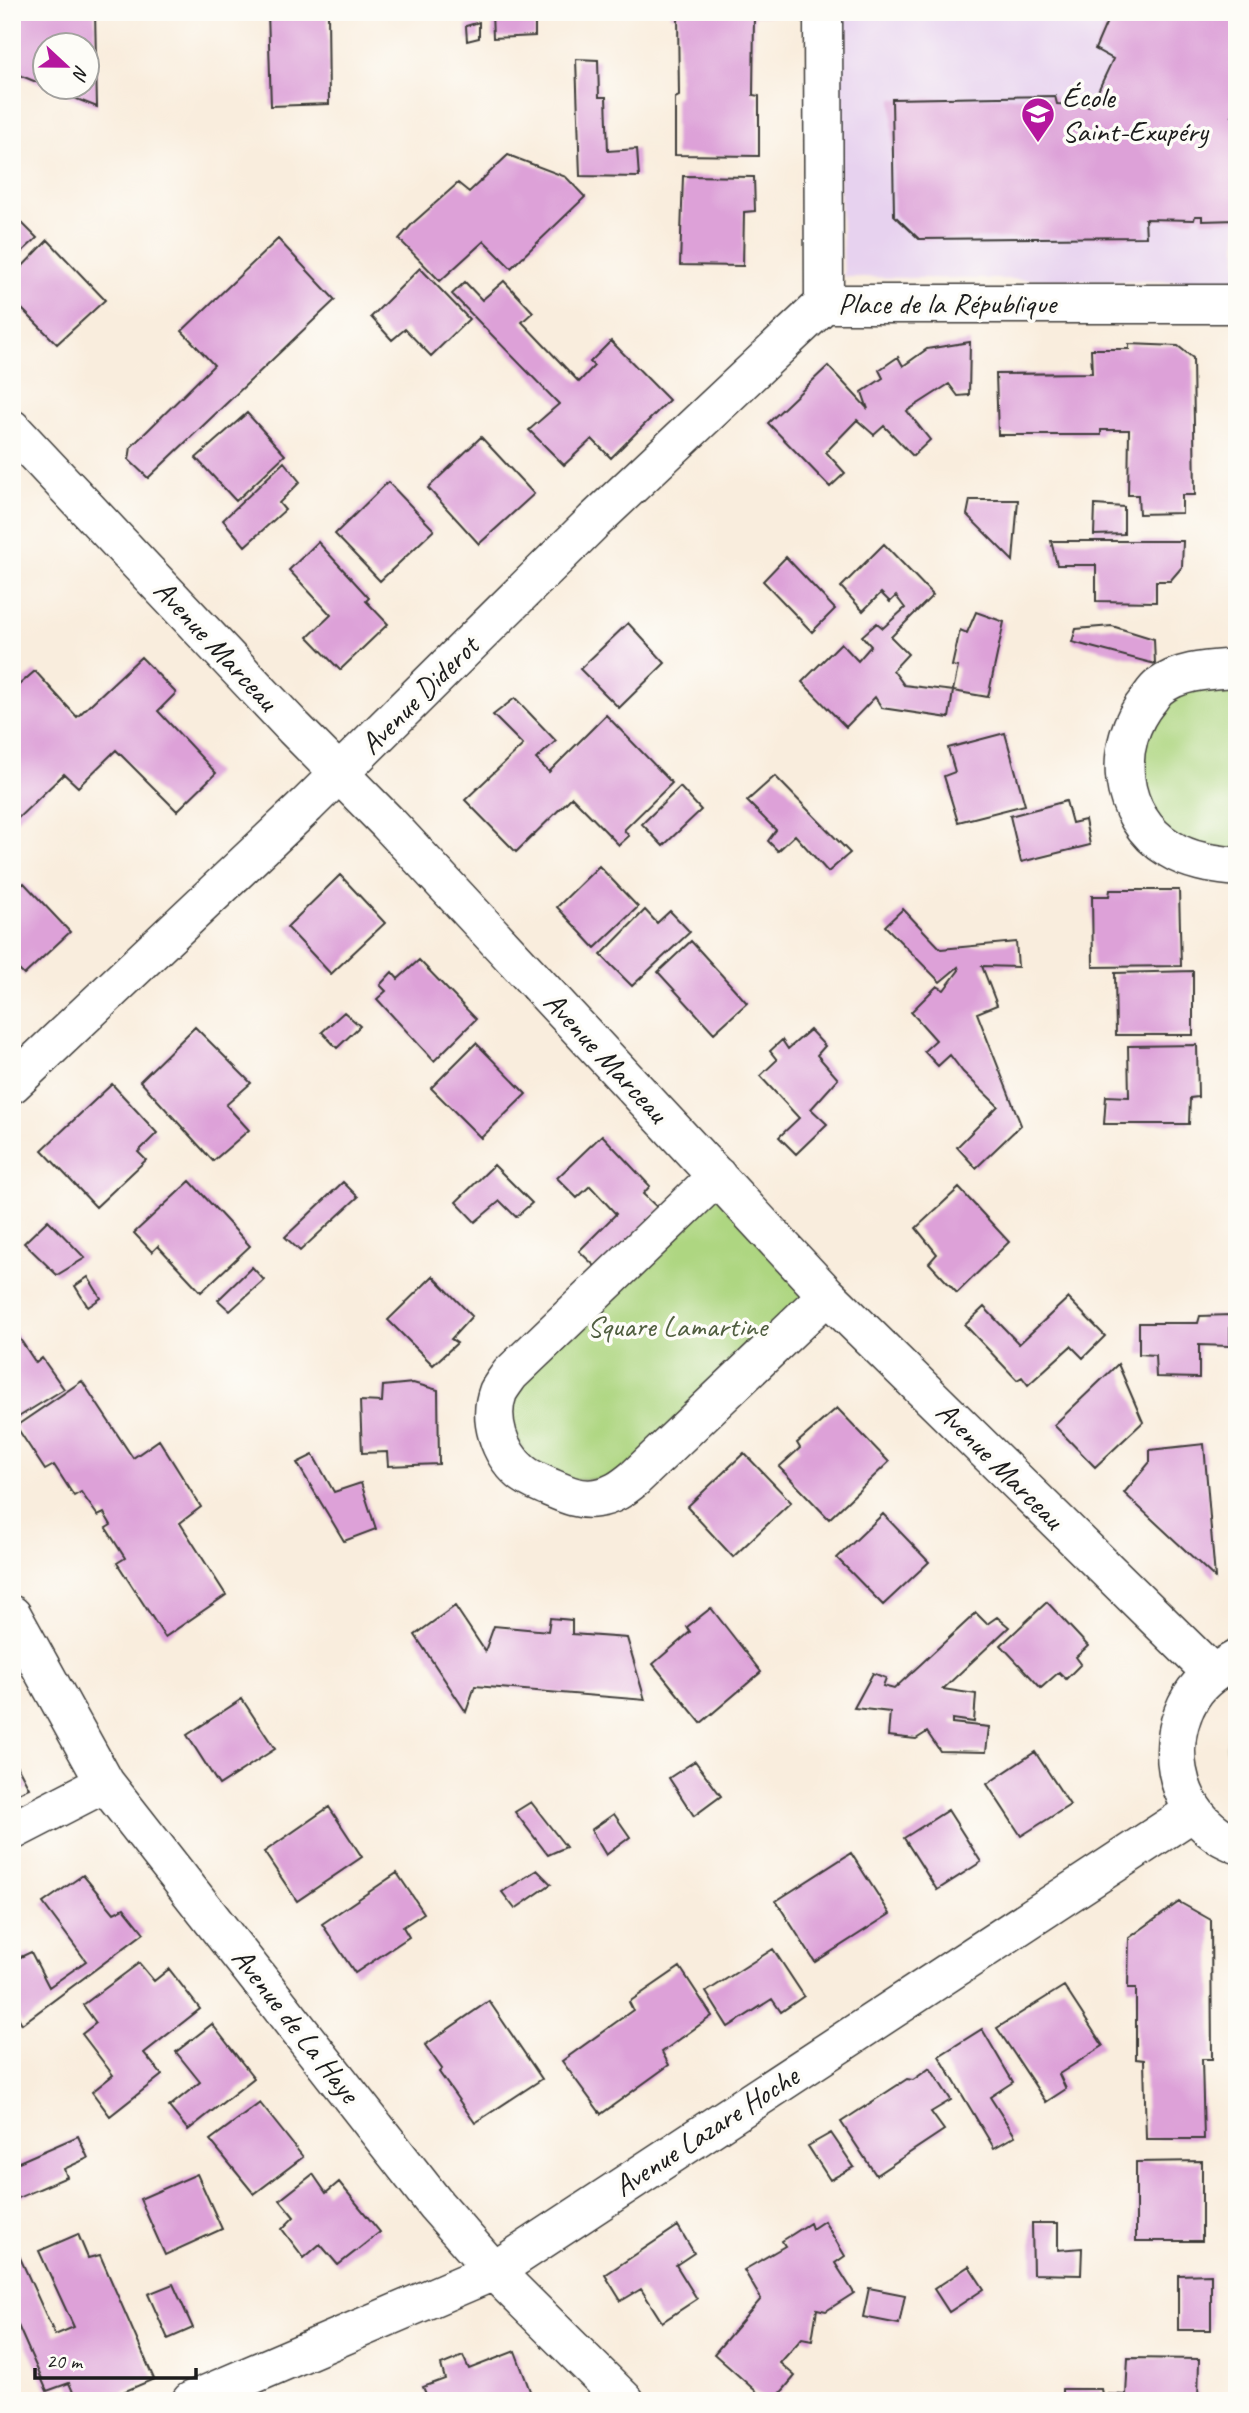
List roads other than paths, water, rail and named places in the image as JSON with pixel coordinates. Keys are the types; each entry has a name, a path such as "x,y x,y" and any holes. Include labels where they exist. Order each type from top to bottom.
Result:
{"street":[{"name":"Place de la République","path":"823,12 824,304 1237,304"},
{"name":"Avenue Diderot","path":"12,1084 339,774 594,521 824,304"},
{"name":"Avenue Marceau","path":"12,429 388,823 827,1295 1224,1666"},
{"path":"1237,668 1189,673 1159,687 1137,713 1126,739 1124,771 1129,800 1148,830 1167,848 1192,861 1237,867"},
{"path":"716,1176 510,1374 498,1392 494,1413 496,1435 519,1471 536,1482 575,1498 597,1499 618,1492 827,1295"},
{"name":"Avenue de La Haye","path":"12,1615 105,1783 436,2204 494,2271 625,2401"},
{"path":"1224,1666 1192,1696 1178,1723 1175,1754 1180,1783 1194,1811 1217,1834 1237,1844"},
{"path":"12,1830 105,1783"},
{"name":"Avenue Lazare Hoche","path":"191,2401 494,2271 1194,1811"}],"place":[{"name":"École Saint-Exupéry","path":"1038,144"}],"park label":[{"name":"Square Lamartine","path":"677,1326"}]}
